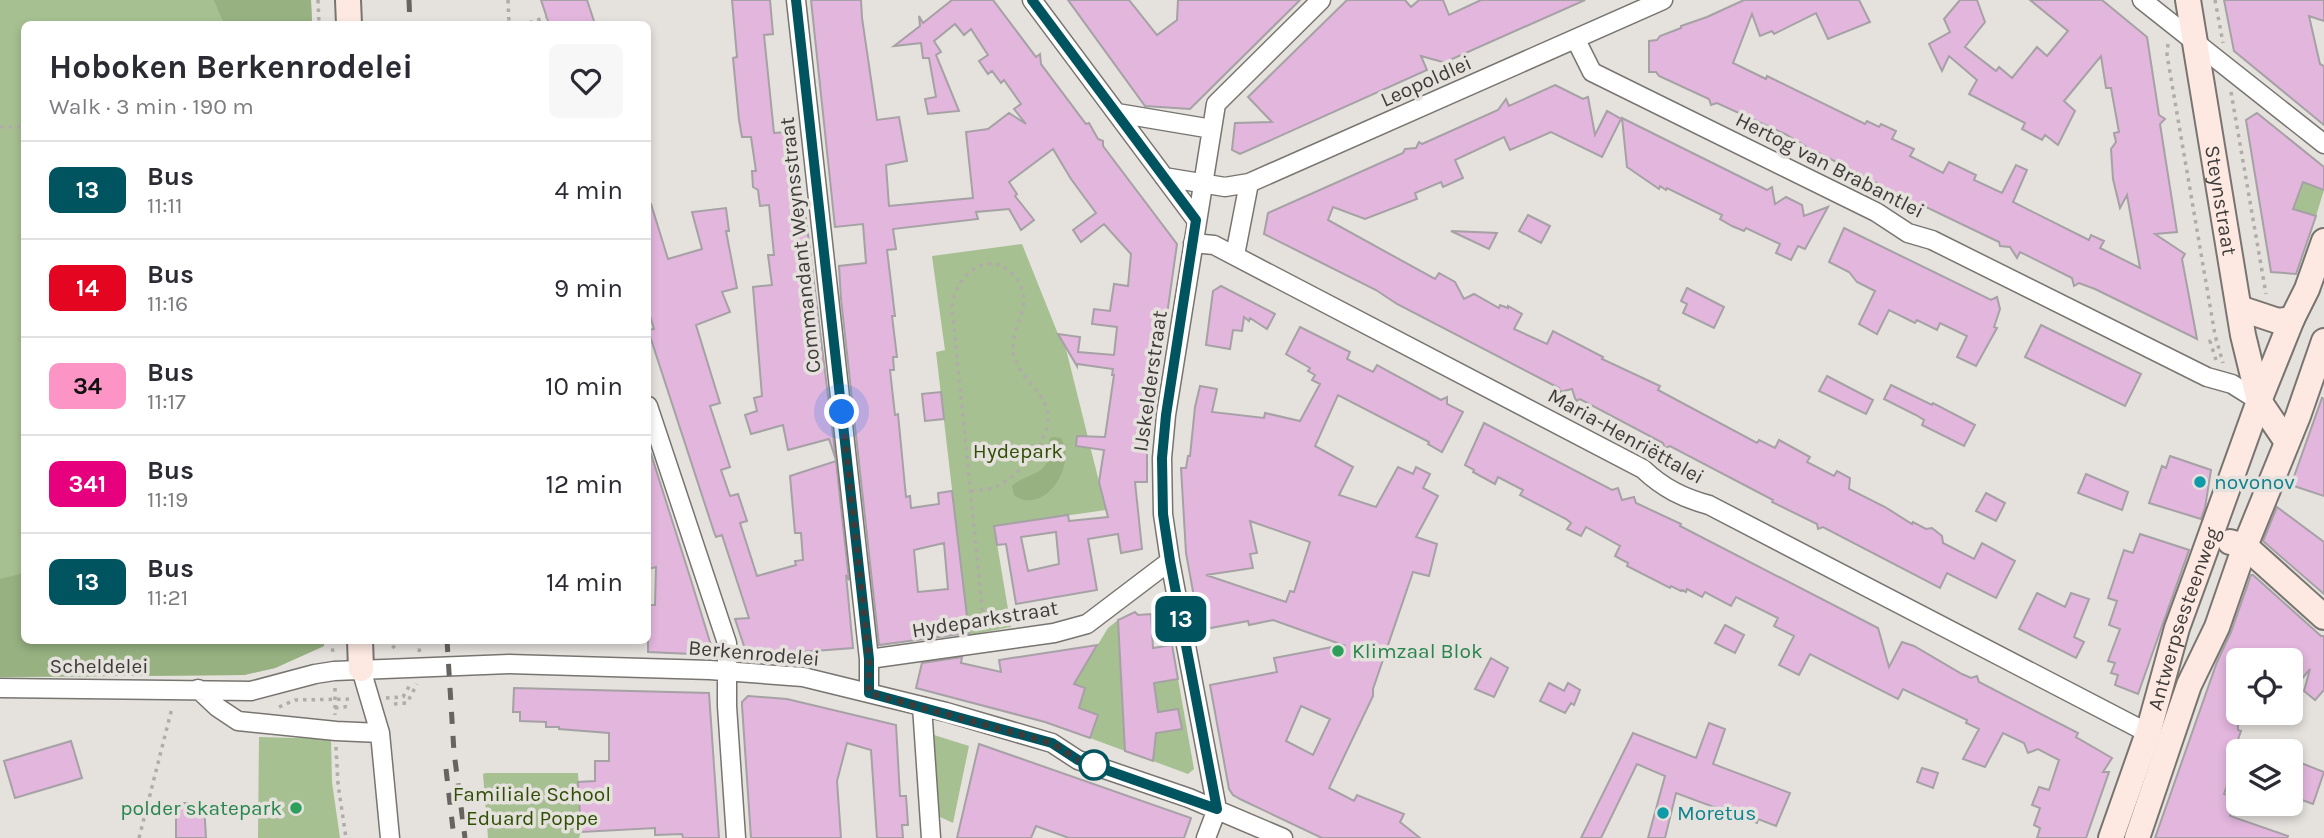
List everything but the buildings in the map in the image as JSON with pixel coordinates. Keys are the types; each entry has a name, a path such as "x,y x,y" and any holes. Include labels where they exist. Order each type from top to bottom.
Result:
{"street":[{"path":"348,0 349,21"},
{"name":"Commandant Weynsstraat","path":"796,0 869,659 869,693"},
{"path":"1032,0 1196,220"},
{"name":"IJskelderstraat","path":"1217,809 1163,514 1162,458 1166,415 1216,104 1321,0"},
{"name":"Leopoldlei","path":"1164,177 1225,187 1249,183 1663,0"},
{"path":"2142,0 2324,144"},
{"name":"Steynstraat","path":"2188,0 2239,309 2259,401"},
{"name":"Hertog van Brabantlei","path":"1576,40 1592,72 1876,212 1908,233 1932,240 2207,377 2231,384 2259,401"},
{"path":"1117,113 1212,129"},
{"path":"1234,255 1249,183"},
{"name":"Antwerpsesteenweg","path":"2111,838 2148,733 2178,628 2211,534 2259,401 2292,318 2307,289 2324,241"},
{"name":"Maria-Henriëttalei","path":"1193,243 1214,245 1234,255 1643,470 1660,485 1685,498 1709,505 2148,733"},
{"path":"2239,309 2278,321 2292,318"},
{"name":"Antwerpsesteenweg","path":"2137,838 2189,685 2217,627 2245,546 2324,341"},
{"path":"2231,384 2243,374 2249,359"},
{"path":"2259,401 2287,442"},
{"path":"651,415 727,643 727,706 736,838"},
{"path":"2211,534 2245,546 2324,617"},
{"name":"Hydeparkstraat","path":"869,659 1054,634 1087,624 1170,561"},
{"path":"360,644 361,669 380,733 390,838"},
{"name":"Berkenrodelei","path":"361,669 509,664 729,671 803,677 922,706 1052,743 1078,760 1217,809 1283,838"},
{"name":"Scheldelei","path":"0,688 251,691 314,674 361,669"},
{"path":"198,689 222,712 238,720 335,731 380,733"},
{"path":"922,706 931,838"},
{"path":"1206,838 1217,809"}],"path":[{"path":"318,0 318,21"},
{"path":"508,0 509,21"},
{"path":"2215,0 2267,295 2264,317"},
{"path":"534,21 547,17"},
{"path":"2168,21 2167,55 2215,335 2231,384"},
{"path":"0,127 21,127"},
{"path":"971,491 999,485 1023,467 1040,444 1047,419 1045,403 1021,371 1013,353 1014,339 1024,309 1021,288 1014,275 995,265 981,265 968,272 957,285 953,298 985,643"},
{"path":"418,655 420,644"},
{"path":"139,838 177,689"},
{"path":"335,700 338,784 346,838"},
{"path":"335,708 351,706"}],"green space":[{"path":"0,0 311,0 312,21 21,21 21,644 324,646 275,668 244,675 0,677"},
{"path":"214,0 311,0 312,21 223,21"},
{"path":"2286,175 2324,190 2316,216 2293,209 2292,193"},
{"name":"Hydepark","path":"1022,244 1066,349 1106,510 994,526 1011,627 969,635 936,352 945,350 932,256"},
{"path":"1050,438 1061,438 1065,449 1065,462 1055,485 1036,499 1025,500 1014,495 1012,486 1045,465 1049,457"},
{"path":"21,574 21,644 324,646 275,668 244,675 0,677 0,579"},
{"path":"1118,620 1125,751 1090,738 1098,715 1079,708 1085,689 1074,684 1108,628"},
{"path":"1178,679 1194,769 1188,774 1153,761 1156,733 1181,729 1178,709 1158,712 1154,683"},
{"path":"934,735 969,746 953,823 938,816"},
{"path":"259,737 331,739 332,782 340,838 258,838"},
{"name":"Familiale School Eduard Poppe","path":"578,773 579,838 488,838 483,774"}],"railway":[{"path":"409,0 410,21"},
{"path":"447,644 454,752 465,838"},
{"path":"446,769 454,838"}],"bus line":[{"name":"13","path":"796,0 869,659 869,693 1052,743 1078,760 1217,809 1163,514 1162,458 1166,415 1196,220 1032,0"}],"place":[{"name":"novonov","path":"2200,482"},
{"name":"Klimzaal Blok","path":"1338,651"},
{"name":"polder skatepark","path":"296,808"},
{"name":"Moretus","path":"1663,813"}],"route":[{"path":"842,412 869,659 869,693 1052,743 1078,760 1100,767 1094,765"}]}
